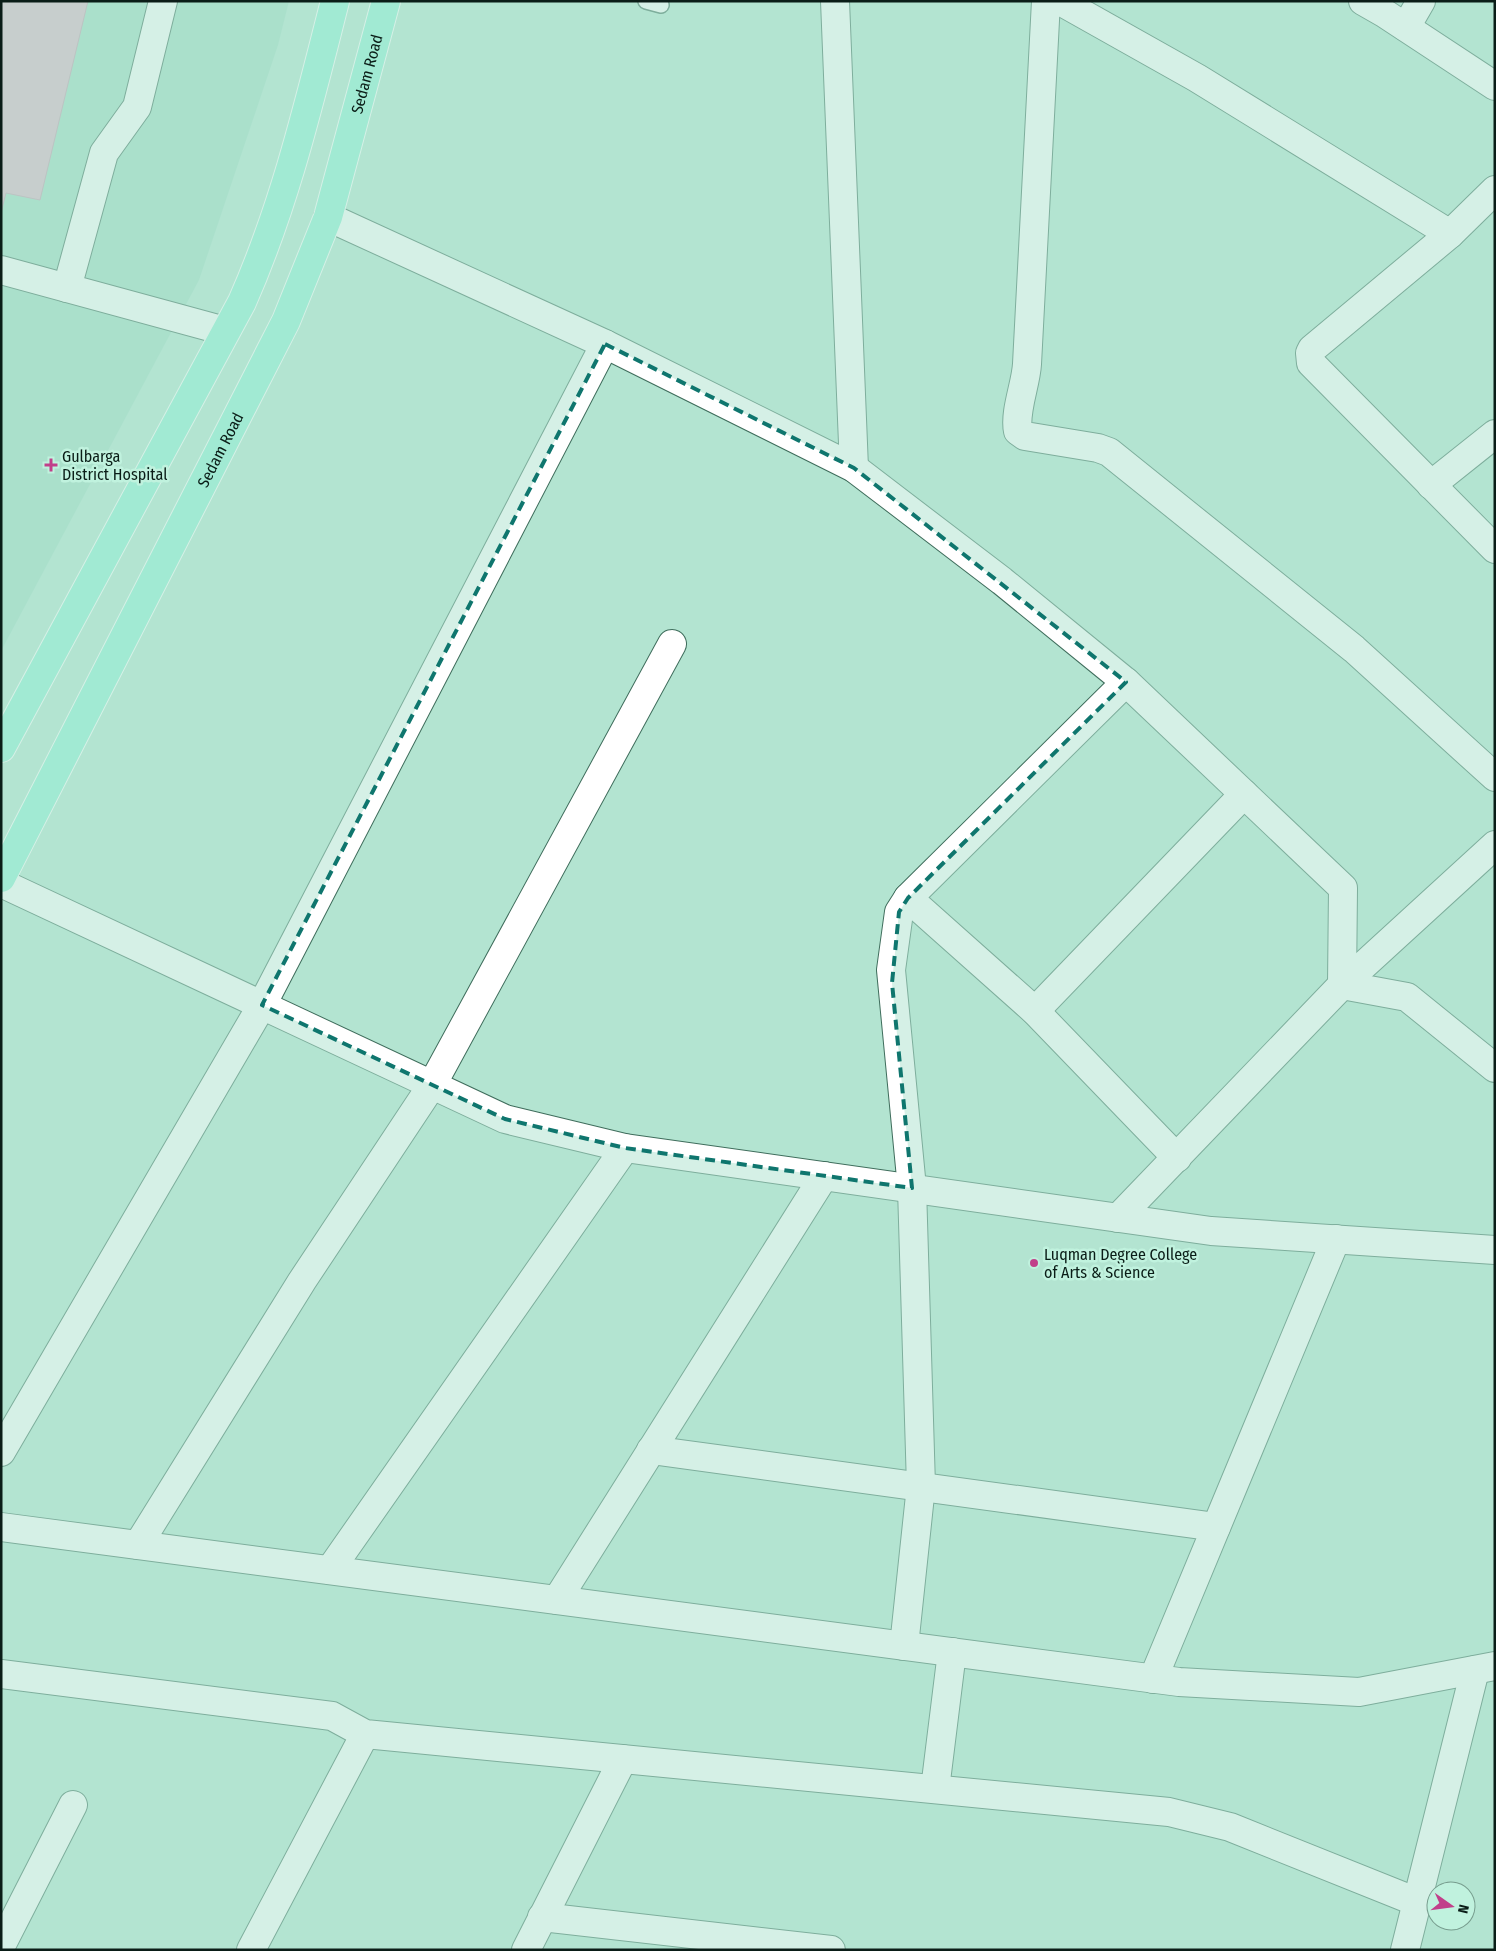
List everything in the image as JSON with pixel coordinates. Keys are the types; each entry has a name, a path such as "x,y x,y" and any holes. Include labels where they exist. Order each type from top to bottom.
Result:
{"main road":[{"path":"1,748 242,302 261,258 292,166 335,1"},
{"name":"Sedam Road","path":"1,878 286,321 328,218 386,1"}],"street":[{"path":"67,288 104,153 137,107 163,1"},
{"path":"835,1 854,468"},
{"path":"1046,1 1026,378 1017,420 1018,431 1025,436 1098,448 1109,452 1354,649 1495,777"},
{"path":"1060,1 1196,78 1450,234"},
{"path":"1363,1 1495,86"},
{"path":"1406,27 1421,1"},
{"path":"1495,190 1450,234 1310,353 1311,363 1495,549"},
{"path":"328,218 605,344 854,468 1002,581 1126,682 1343,888 1342,985"},
{"path":"1,270 226,330"},
{"path":"1,1452 262,1005 605,344"},
{"path":"1431,485 1495,434"},
{"path":"138,1545 302,1281 432,1085 672,644"},
{"path":"904,1646 921,1486 912,1188 891,970 899,912 908,898 1126,682"},
{"path":"1035,1011 1244,794"},
{"path":"1118,1218 1342,985 1495,845"},
{"path":"1,882 505,1118 625,1148 1212,1231 1495,1250"},
{"path":"908,898 1035,1011 1176,1158"},
{"path":"1342,985 1407,996 1495,1068"},
{"path":"330,1570 625,1148"},
{"path":"557,1600 824,1176"},
{"path":"1153,1679 1336,1239"},
{"path":"651,1450 1216,1527"},
{"path":"1,1527 1179,1682 1359,1692 1485,1668 1417,1902 1405,1950"},
{"path":"936,1789 952,1652"},
{"path":"1,1674 332,1716 365,1734 1139,1808 1200,1818 1230,1827 1417,1902"},
{"path":"251,1950 365,1734"},
{"path":"526,1950 623,1759"},
{"path":"1,1946 73,1804"},
{"path":"542,1917 832,1950"}],"lane":[{"path":"646,1 662,5"}],"highlighted area":[{"path":"605,344 854,468 1126,682 908,898 899,912 892,983 912,1188 625,1148 505,1119 262,1005"}],"shaded area":[{"name":"Gulbarga District Hospital","path":"1,1 289,1 278,45 199,280 1,651"}],"building":[{"path":"1,1 88,1 40,200 6,193 1,213"}],"place":[{"name":"Gulbarga District Hospital","path":"51,465"},
{"name":"Luqman Degree College of Arts & Science","path":"1034,1263"}]}
